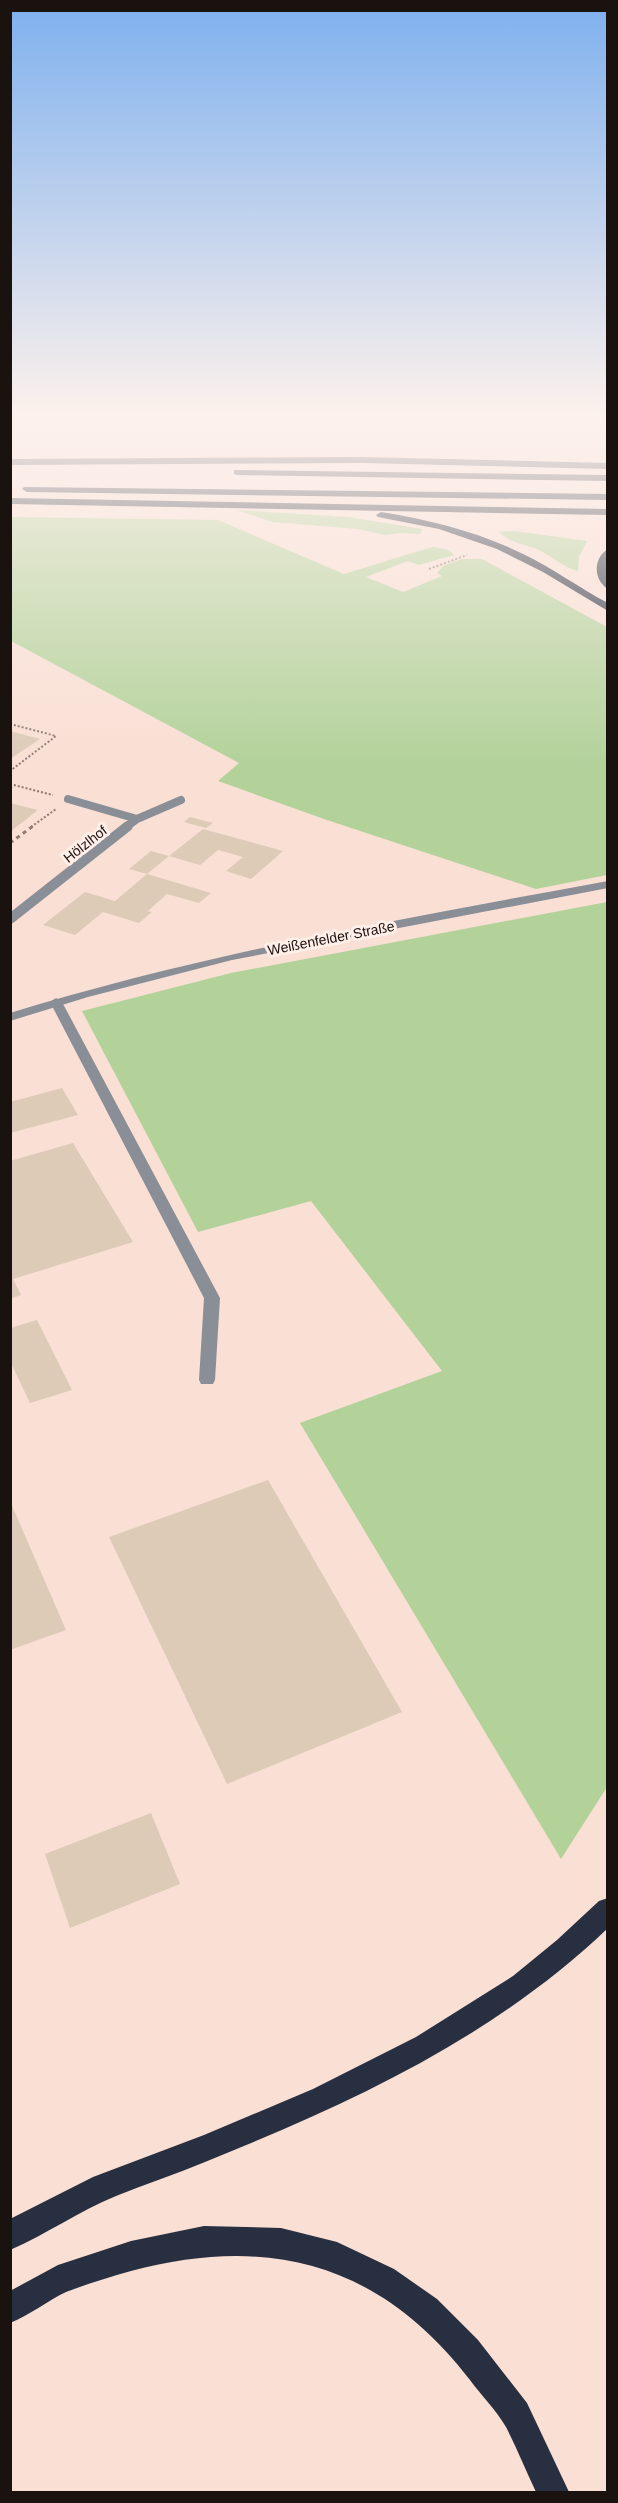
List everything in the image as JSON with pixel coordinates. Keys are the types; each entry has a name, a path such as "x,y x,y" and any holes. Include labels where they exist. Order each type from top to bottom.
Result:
{"highway":[{"path":"453,532 479,538 539,566 608,608"},
{"path":"608,552 601,561 601,577 608,586"},
{"path":"10,2235 102,2188 334,2093 423,2048 506,1997 577,1942 608,1910"},
{"path":"10,2308 58,2280 130,2256 204,2241 281,2243 337,2257 383,2280 426,2310 467,2351 516,2414 553,2493"}],"street":[{"name":"Weißenfelder Straße","path":"10,1017 56,1002 200,964 608,885"},
{"path":"56,1002 212,1298 207,1380"}],"lane":[{"path":"69,799 137,819"},
{"name":"Hölzlhof","path":"10,919 137,819 182,800"}],"path":[{"path":"429,569 462,555 470,556"},
{"path":"10,724 56,736 10,771"},
{"path":"10,784 69,799"},
{"path":"10,843 69,799"}],"green space":[{"path":"10,532 246,532 344,574 432,547 450,551 454,555 419,565 408,561 366,577 403,592 442,576 437,573 443,566 462,559 482,559 607,627 607,875 536,889 324,819 218,781 239,763 11,641"},
{"path":"370,532 421,532 420,534 384,535"},
{"path":"499,532 521,532 587,541 579,557 578,571 539,550 508,539"},
{"path":"607,902 607,1787 561,1859 300,1423 442,1371 311,1201 198,1232 82,1011 231,973"}],"building":[{"path":"10,731 40,739 10,759"},
{"path":"10,803 38,810 10,832"},
{"path":"190,817 213,823 206,828 184,822"},
{"path":"203,829 283,851 251,879 226,871 243,857 218,850 200,865 169,856"},
{"path":"151,851 169,856 147,874 129,869"},
{"path":"147,874 211,893 199,903 167,894 148,911 152,912 139,923 103,912 75,935 43,925 85,892 115,901"},
{"path":"62,1088 78,1115 10,1133 10,1102"},
{"path":"73,1143 133,1242 13,1279 21,1295 10,1299 10,1161"},
{"path":"37,1320 72,1390 30,1403 10,1361 10,1328"},
{"path":"268,1480 402,1712 227,1784 109,1537"},
{"path":"10,1501 66,1630 10,1650"},
{"path":"151,1813 180,1884 70,1928 45,1854"}]}
